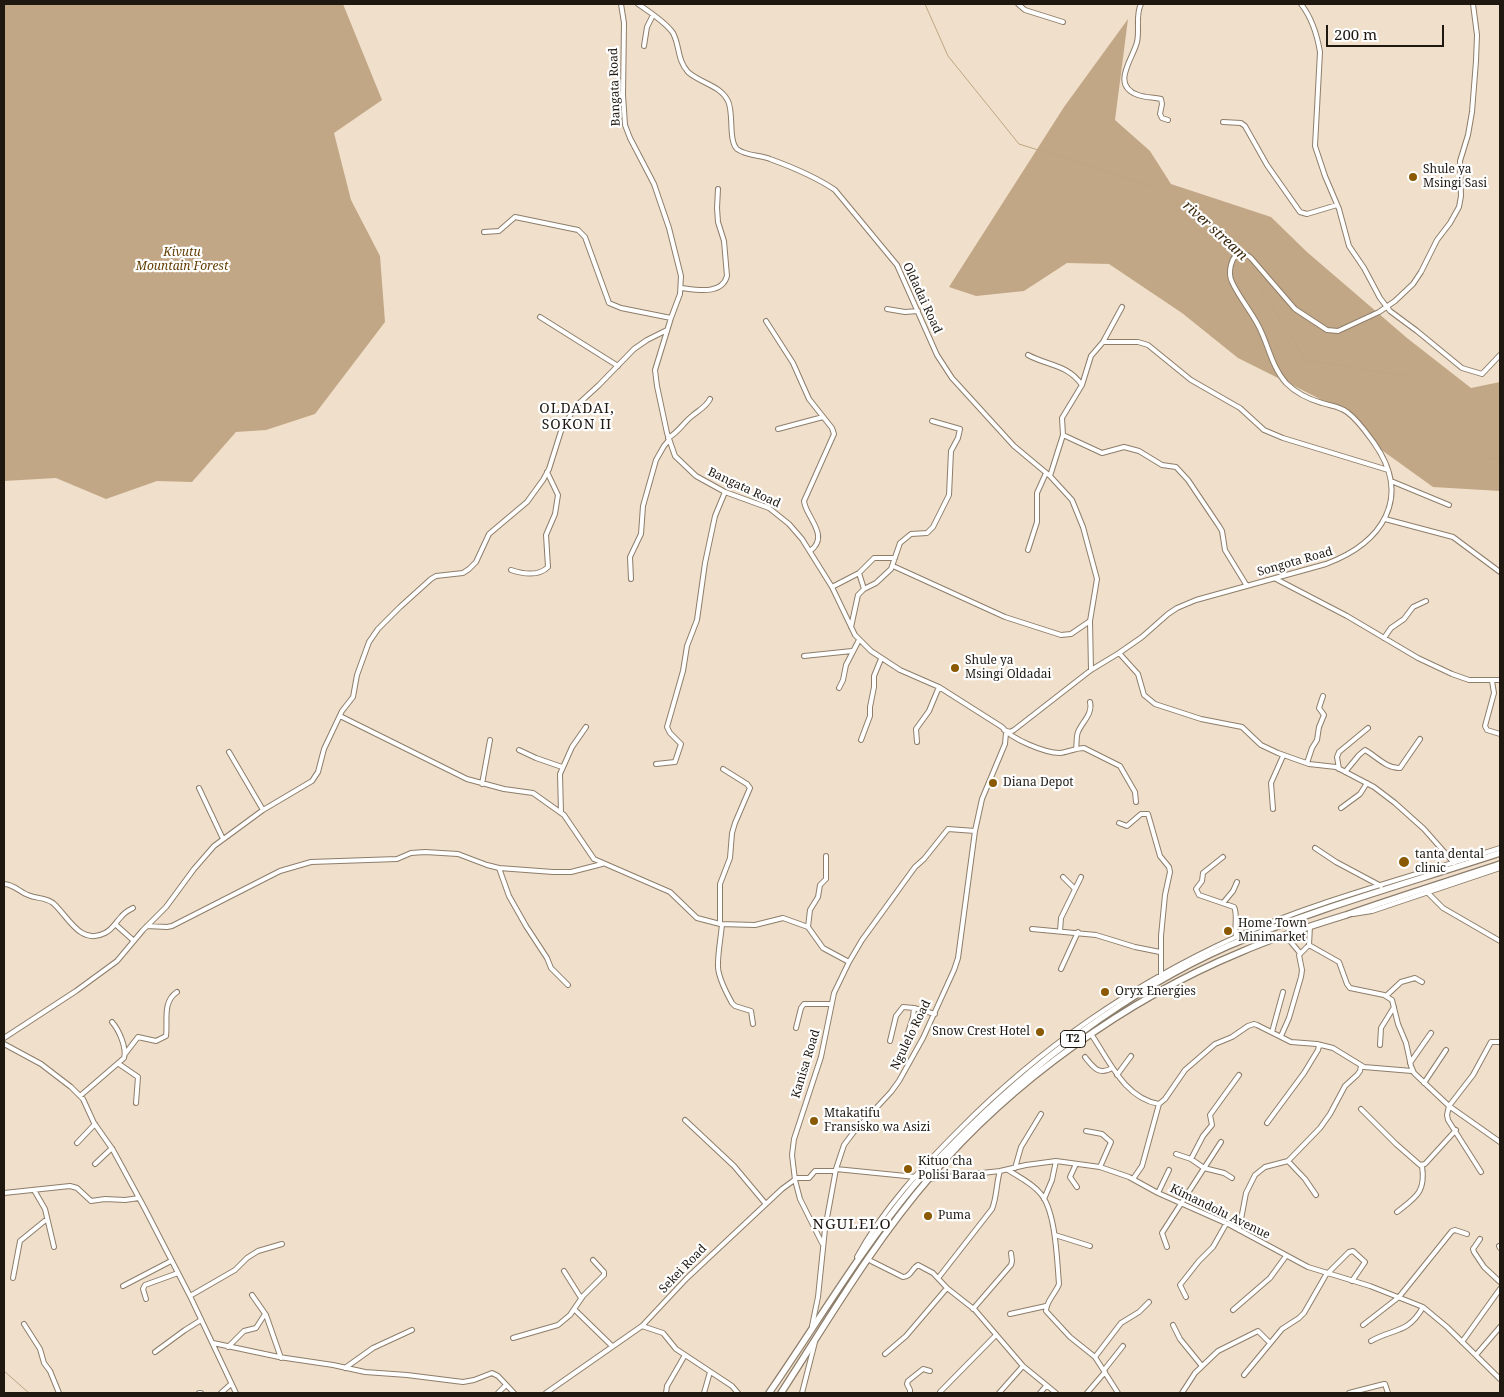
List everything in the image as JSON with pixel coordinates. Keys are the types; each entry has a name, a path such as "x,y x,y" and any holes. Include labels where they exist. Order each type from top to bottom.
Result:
{"highway":[{"name":"T2","path":"770,1393 848,1274 918,1177 991,1106 1039,1065 1099,1020 1180,970 1226,947 1307,915 1500,853"},
{"name":"T2","path":"781,1393 871,1252 928,1179 1015,1092 1091,1034 1134,1006 1239,952 1310,926 1500,864"}],"street":[{"name":"Bangata Road","path":"621,4 624,23 625,125 659,197 681,276 682,288 656,365 656,374 669,439 675,456 696,476 725,492 776,512 796,532 810,551 832,587 850,628 859,640 881,659 900,670 939,687 1005,731 1047,751 1062,753 1076,749"},
{"name":"Oldadai Road","path":"638,4 672,31 680,59 687,70 718,90 728,100 731,111 733,140 738,149 769,158 836,190 897,265 937,355 952,378 1014,446 1048,475 1072,500 1092,555 1097,579 1090,621 1090,670"},
{"path":"1018,4 1025,10 1064,22"},
{"path":"1141,4 1138,12 1138,41 1125,71 1124,80 1126,86 1135,94 1161,99 1160,114 1162,118 1168,120"},
{"path":"1301,4 1312,23 1320,52 1315,146 1325,176 1338,205 1349,246 1386,307 1453,362 1466,370 1483,374 1500,355"},
{"path":"1386,307 1401,296 1418,279 1428,256 1459,207 1461,196 1460,161 1472,112 1476,60 1477,35 1473,4"},
{"path":"644,46 647,28 653,16"},
{"path":"1223,122 1241,123 1245,126 1267,165 1287,196 1301,213 1307,214 1338,205"},
{"path":"682,288 714,289 723,285 726,281 724,241 718,222 718,189"},
{"path":"484,232 499,232 515,217 578,230 585,237 609,303 621,308 671,318"},
{"name":"Songota Road","path":"1005,731 1010,732 1014,730 1090,670 1119,653 1177,608 1196,600 1345,557 1365,543 1385,519 1391,494 1391,481 1379,451 1362,426 1342,408 1306,397 1296,392 1285,382 1269,354 1258,325 1230,278 1229,270 1233,261 1240,253 1251,258 1295,309 1327,330 1338,331 1371,317 1386,307"},
{"path":"1028,550 1037,522 1037,493 1048,475 1063,435 1062,418 1082,385 1090,356 1103,342 1122,307"},
{"path":"887,309 918,312"},
{"path":"540,317 618,366"},
{"path":"766,321 793,363 809,399 832,428 834,434 804,501 804,506 814,521 817,530 815,545 810,551"},
{"path":"4,1038 105,971 117,961 166,907 207,853 263,810 316,777 323,751 340,716 353,697 363,656 378,630 431,579 436,576 462,573 470,569 476,562 489,534 530,499 548,472 561,431 571,411 634,349 667,330"},
{"path":"1103,342 1138,342 1148,345 1191,380 1240,408 1264,430 1283,438 1388,470"},
{"path":"1028,355 1040,361 1060,366 1082,385"},
{"path":"631,579 630,557 641,531 643,506 656,460 669,439 705,406 710,399"},
{"path":"778,429 823,417"},
{"path":"850,628 856,600 864,589 876,583 893,566 902,541 911,534 922,534 930,530 949,495 951,488 949,467 951,451 958,438 960,429 932,421"},
{"path":"1063,435 1102,453 1121,447 1133,449 1162,464 1178,468 1219,526 1225,550 1247,586"},
{"path":"511,570 532,574 541,572 548,567 546,535 555,514 558,495 548,472"},
{"path":"1391,481 1449,505"},
{"path":"656,764 672,764 675,762 680,748 680,743 670,733 667,726 683,671 687,646 697,620 705,563 715,516 725,492"},
{"path":"1385,519 1453,537 1500,572"},
{"path":"832,587 859,573 874,558 895,558"},
{"path":"893,566 1005,617 1061,635 1071,634 1090,621"},
{"path":"859,573 864,589"},
{"path":"1275,578 1347,616 1418,658 1452,674 1469,680 1492,682 1500,680"},
{"path":"1384,638 1391,628 1404,619 1412,607 1426,601"},
{"path":"839,688 852,651 859,640"},
{"path":"804,656 852,651"},
{"path":"1119,653 1138,674 1144,695 1155,704 1202,719 1242,727 1261,745 1284,756 1345,772 1395,803 1424,829 1454,863"},
{"path":"861,740 870,716 874,676 881,659"},
{"path":"1492,682 1494,693 1485,726 1487,730 1500,734"},
{"path":"917,742 916,729 929,711 939,687"},
{"path":"1307,763 1317,740 1319,726 1324,715 1319,708 1323,696"},
{"path":"1090,702 1089,713 1078,732 1076,749 1087,749 1095,755 1120,766 1135,792 1136,802"},
{"path":"340,716 463,778 504,789 531,792 561,814 591,855 603,864 670,892 698,918 721,924 758,924 780,918 808,927 823,948 849,962"},
{"path":"561,814 560,779 562,767 572,747 586,727"},
{"path":"1339,769 1337,757 1339,752 1368,728"},
{"name":"Ngulelo Road","path":"811,1332 818,1297 822,1243 836,1170 848,1139 900,1081 935,1014 958,958 975,832 982,799 1005,744 1005,731"},
{"path":"1345,772 1365,750 1388,765 1400,768 1420,739"},
{"path":"482,784 490,740"},
{"path":"519,750 562,767"},
{"path":"229,752 263,810"},
{"path":"1273,809 1271,783 1284,756"},
{"path":"723,769 747,784 750,788 735,823 732,833 730,858 720,884 722,938 718,971 732,1003 735,1006 751,1011 753,1024"},
{"path":"1341,808 1360,794 1367,784"},
{"path":"199,788 223,839"},
{"path":"1119,823 1127,826 1141,814 1148,814 1160,856 1169,867 1160,952 1161,975"},
{"name":"Kanisa Road","path":"822,1243 800,1198 794,1180 792,1154 794,1139 821,1057 830,1004 834,993 862,940 914,867 924,859 944,831 950,828 975,832"},
{"path":"1315,848 1336,862 1381,886"},
{"path":"836,1170 918,1177 979,1110 1024,1070 1099,1013 1161,975 1236,937 1285,917 1500,848"},
{"path":"147,926 172,926 280,871 312,862 392,860 411,853 445,852 458,854 499,868 571,872 603,864"},
{"path":"808,927 810,910 818,897 820,885 826,879 826,856"},
{"path":"1223,857 1204,873 1202,881 1196,889 1200,895 1233,906 1236,909 1234,930 1236,937"},
{"path":"499,868 509,896 526,926 548,958 551,968 568,985"},
{"path":"1346,914 1372,911 1500,868"},
{"path":"1063,877 1074,888"},
{"path":"1060,931 1061,918 1081,877"},
{"path":"1223,903 1237,882"},
{"path":"4,884 8,884 28,895 48,900 57,907 71,925 84,934 96,936 103,934 122,915 133,908"},
{"path":"1427,892 1443,908 1500,941"},
{"path":"115,924 134,941"},
{"path":"1281,1036 1301,977 1298,957 1308,945 1310,926"},
{"path":"1032,929 1096,935 1134,947 1160,952"},
{"path":"1060,969 1078,932"},
{"path":"1284,935 1300,953"},
{"path":"1308,945 1339,962 1350,988 1386,996 1392,1000 1398,1024 1406,1042 1412,1071 1449,1106 1500,1142"},
{"path":"1386,996 1405,980 1415,978 1422,982"},
{"path":"80,1096 119,1064 138,1036 156,1041 166,1036 166,1016 170,1000 177,992"},
{"path":"1272,1032 1284,992"},
{"path":"796,1028 801,1008 804,1004 830,1004"},
{"path":"890,1041 898,1013 906,1006 935,1014"},
{"path":"1380,1045 1381,1028 1394,1006"},
{"path":"907,1036 914,1008"},
{"path":"112,1022 119,1032 125,1054"},
{"path":"1132,1179 1142,1166 1159,1104 1165,1099 1185,1070 1219,1042 1251,1024 1257,1025 1291,1042 1317,1044 1333,1048 1361,1066 1412,1071"},
{"path":"1410,1064 1431,1033"},
{"path":"1091,1034 1112,1068 1131,1091 1159,1104"},
{"path":"1481,1172 1447,1117 1449,1106 1468,1083 1491,1042 1500,1042"},
{"path":"4,1044 41,1064 71,1086 80,1096 95,1124 112,1148 139,1198 190,1296 236,1393"},
{"path":"1267,1123 1304,1073 1318,1050 1319,1046 1317,1044"},
{"path":"1424,1083 1446,1050"},
{"path":"1118,1075 1131,1056"},
{"path":"1085,1057 1099,1071 1107,1071 1112,1068"},
{"path":"119,1064 138,1077 136,1103"},
{"path":"1239,1230 1246,1192 1255,1175 1265,1167 1288,1161 1320,1128 1334,1108 1345,1086 1360,1072 1361,1066"},
{"path":"1191,1159 1203,1136 1212,1125 1210,1115 1239,1076"},
{"path":"1362,1110 1402,1150 1422,1166"},
{"path":"1015,1168 1022,1147 1041,1114"},
{"path":"684,1120 734,1166 765,1203"},
{"path":"77,1144 89,1128 95,1124"},
{"path":"1422,1166 1456,1130"},
{"path":"1086,1131 1105,1136 1111,1142 1100,1168"},
{"path":"1167,1247 1162,1233 1221,1142"},
{"path":"94,1164 112,1148"},
{"path":"1176,1154 1191,1159 1204,1168 1224,1173 1232,1178"},
{"path":"1044,1199 1052,1180 1056,1161"},
{"name":"Kimandolu Avenue","path":"928,1179 1008,1170 1056,1161 1100,1168 1132,1179 1239,1230 1308,1267 1399,1297 1423,1307 1500,1379"},
{"path":"1288,1161 1316,1196"},
{"path":"1076,1164 1070,1178 1077,1187"},
{"path":"1397,1212 1421,1190 1424,1178 1422,1166"},
{"name":"Sekei Road","path":"546,1393 642,1326 687,1278 765,1203 794,1180 809,1178 816,1170 836,1170"},
{"path":"1008,1170 1036,1189 1044,1199 1055,1234 1059,1284 1046,1306 1046,1311 1070,1337 1095,1358 1118,1393"},
{"path":"1158,1193 1169,1170"},
{"path":"939,1277 992,1209 1000,1171"},
{"path":"4,1193 74,1186 91,1201 139,1198"},
{"path":"34,1190 42,1203 54,1247"},
{"path":"13,1278 20,1241 47,1219"},
{"path":"1186,1298 1180,1285 1213,1247 1226,1224"},
{"path":"1364,1325 1399,1297 1452,1231 1455,1230 1467,1234"},
{"path":"1055,1234 1090,1246"},
{"path":"1480,1239 1474,1248 1474,1252 1484,1267 1500,1282"},
{"path":"190,1296 235,1270 258,1250 282,1244"},
{"path":"1244,1375 1284,1327 1297,1320 1304,1313 1328,1273 1351,1250 1365,1262 1352,1281"},
{"path":"973,1309 1011,1265 1011,1253"},
{"path":"1233,1310 1272,1276 1286,1256"},
{"path":"512,1338 558,1325 605,1273 593,1260"},
{"path":"123,1286 171,1261"},
{"path":"870,1261 903,1277 907,1276 918,1265 939,1277 947,1288 973,1309 1023,1366 1056,1393"},
{"path":"564,1271 581,1298"},
{"path":"146,1299 143,1289 146,1285 178,1273"},
{"path":"885,1354 906,1336 947,1288"},
{"path":"1462,1342 1500,1289"},
{"path":"252,1295 265,1314 281,1358"},
{"path":"818,1297 829,1304"},
{"path":"1095,1358 1121,1323 1139,1312 1149,1302"},
{"path":"1010,1314 1046,1306"},
{"path":"1371,1341 1380,1336 1402,1330 1416,1318 1423,1307"},
{"path":"574,1309 612,1346"},
{"path":"228,1347 244,1332 256,1328 265,1314"},
{"path":"155,1352 201,1320"},
{"path":"24,1324 40,1349 44,1364 50,1370 59,1393"},
{"path":"1173,1325 1180,1339 1202,1366"},
{"path":"642,1326 663,1333 676,1349 734,1387 738,1393"},
{"path":"1476,1355 1500,1328"},
{"path":"345,1368 373,1348 412,1330"},
{"path":"1182,1393 1195,1373 1224,1348 1256,1331 1260,1332 1270,1343"},
{"path":"940,1392 996,1334"},
{"path":"802,1393 816,1339"},
{"path":"213,1343 281,1358 365,1372 460,1382 474,1380 492,1373 514,1393"},
{"path":"1087,1393 1123,1346"},
{"path":"666,1393 667,1386 685,1355"},
{"path":"999,1393 1023,1366"},
{"path":"910,1393 908,1381 923,1369 930,1371"},
{"path":"1496,1374 1500,1369"},
{"path":"704,1393 710,1372"},
{"path":"221,1393 231,1384"},
{"path":"498,1393 506,1384"},
{"path":"1349,1393 1386,1384 1388,1393"},
{"path":"1040,1393 1046,1386"}],"green space":[{"name":"Kivutu Mountain Forest","path":"4,4 343,4 382,100 334,133 351,200 380,256 385,322 315,414 266,430 236,432 192,482 157,481 106,499 56,478 4,481"},
{"path":"1128,19 1115,120 1150,151 1171,184 1271,217 1307,252 1407,338 1471,388 1500,382 1500,491 1433,487 1376,446 1350,414 1238,358 1182,313 1109,264 1067,263 1024,291 976,296 949,287 1064,107"}],"waterway":[{"name":"river stream","path":"925,4 948,56 1019,144 1150,185 1258,285 1306,360 1406,376 1480,455 1494,459 1500,457"},
{"path":"4,1371 29,1393"}],"place":[{"name":"Shule ya Msingi Sasi","path":"1413,177"},
{"name":"Shule ya Msingi Oldadai","path":"955,668"},
{"name":"Diana Depot","path":"993,783"},
{"name":"tanta dental clinic","path":"1404,862"},
{"name":"Home Town Minimarket","path":"1228,931"},
{"name":"Oryx Energies","path":"1105,992"},
{"name":"Snow Crest Hotel","path":"1040,1032"},
{"name":"Mtakatifu Fransisko wa Asizi","path":"814,1121"},
{"name":"Kituo cha Polisi Baraa","path":"908,1169"},
{"name":"Puma","path":"928,1216"}],"district":[{"name":"OLDADAI, SOKON II","path":"577,418"},
{"name":"NGULELO","path":"852,1225"}]}
